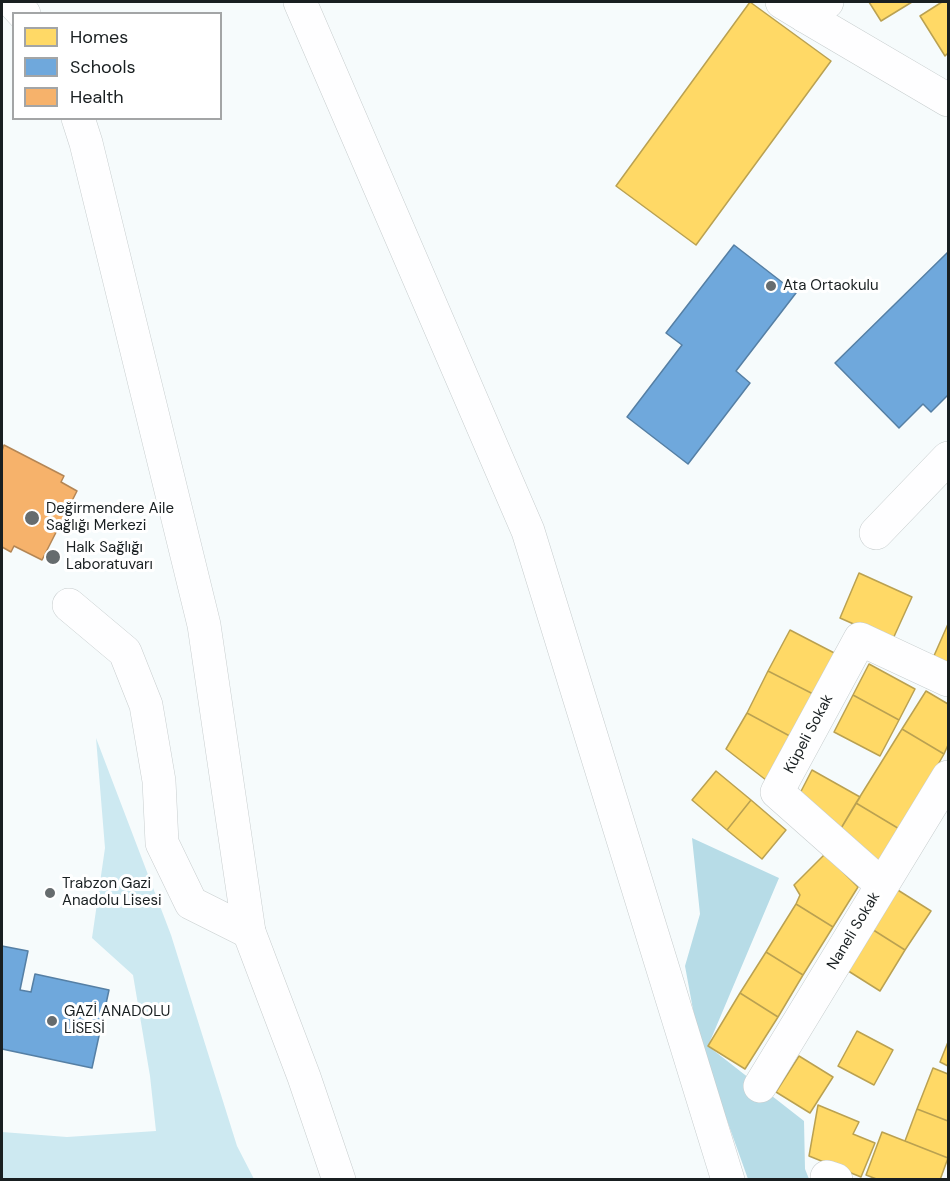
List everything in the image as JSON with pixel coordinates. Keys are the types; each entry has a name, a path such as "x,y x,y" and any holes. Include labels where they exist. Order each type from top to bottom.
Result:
{"main road":[{"path":"300,2 528,531 728,1179"},
{"path":"805,6 946,94"},
{"path":"79,120 204,625 249,932 304,1077 339,1179"},
{"path":"876,533 948,458"},
{"path":"69,605 124,652 133,673 146,705 159,781 162,843 191,903 249,932"},
{"name":"Küpeli Sokak","path":"882,885 777,792 860,639 948,680"},
{"name":"Naneli Sokak","path":"760,1086 948,777"}],"shaded area":[{"path":"96,738 171,935 237,1146 254,1179 2,1179 2,1132 67,1137 156,1131 150,1076 133,975 92,938 105,848"},
{"path":"692,838 779,878 708,1046 804,1121 805,1169 809,1179 748,1179 699,1042 685,966 700,914"}],"building: Homes":[{"path":"750,2 831,61 696,245 616,186"},
{"path":"869,2 912,2 881,21"},
{"path":"942,2 948,2 948,53 945,56 920,16"},
{"path":"859,573 912,597 892,641 840,618"},
{"path":"948,624 948,665 933,658"},
{"path":"790,630 842,657 821,698 768,671"},
{"path":"869,664 915,689 899,720 853,695"},
{"path":"768,671 821,698 799,741 747,713"},
{"path":"926,691 948,704 948,745 944,754 902,729"},
{"path":"853,695 899,720 880,756 834,732"},
{"path":"747,713 799,741 775,787 726,749"},
{"path":"902,729 944,754 901,830 856,803"},
{"path":"812,770 860,797 837,835 795,803"},
{"path":"716,771 751,800 727,830 692,800"},
{"path":"751,800 786,830 762,859 727,830"},
{"path":"856,803 901,830 880,868 837,835"},
{"path":"825,854 858,887 833,927 796,904 800,895 794,885"},
{"path":"893,887 931,911 905,950 867,926"},
{"path":"796,904 833,927 803,975 766,952"},
{"path":"867,926 905,950 880,991 842,967"},
{"path":"766,952 803,975 778,1017 740,993"},
{"path":"740,993 778,1017 745,1069 708,1046"},
{"path":"857,1031 893,1050 874,1085 838,1066"},
{"path":"948,1042 948,1066 940,1062"},
{"path":"799,1056 833,1077 810,1113 776,1092"},
{"path":"933,1068 948,1074 948,1121 917,1109"},
{"path":"818,1105 859,1122 853,1134 875,1143 861,1177 809,1156"},
{"path":"917,1109 948,1121 948,1158 905,1141"},
{"path":"882,1132 948,1158 940,1180 879,1180 866,1175"}],"building: Schools":[{"path":"734,245 796,293 736,371 750,383 688,464 627,417 682,345 666,333"},
{"path":"948,252 948,395 931,412 923,404 899,428 835,363"},
{"name":"GAZİ ANADOLU LİSESİ","path":"2,946 28,951 20,990 31,992 35,974 109,990 92,1068 2,1049"}],"building: Health":[{"name":"Değirmendere Aile Sağlığı Merkezi","path":"4,445 64,476 61,482 77,491 42,560 14,546 11,552 2,547 2,451"}],"place":[{"name":"Ata Ortaokulu","path":"771,286"},
{"name":"Değirmendere Aile Sağlığı Merkezi","path":"32,518"},
{"name":"Halk Sağlığı Laboratuvarı","path":"53,557"},
{"name":"Trabzon Gazi Anadolu Lisesi","path":"50,893"},
{"name":"GAZİ ANADOLU LİSESİ","path":"52,1021"}]}
